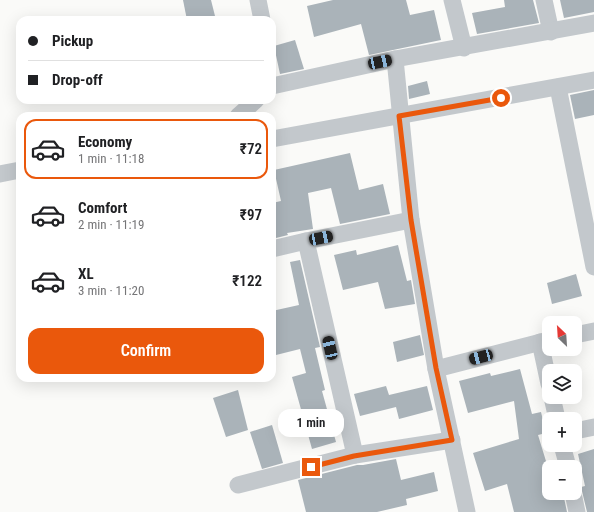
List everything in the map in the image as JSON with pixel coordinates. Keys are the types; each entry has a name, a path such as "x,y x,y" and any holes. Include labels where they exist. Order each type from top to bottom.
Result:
{"street":[{"path":"258,0 261,16"},
{"path":"452,0 464,48"},
{"path":"544,0 551,32"},
{"path":"276,83 395,59 594,24"},
{"path":"395,59 399,116 411,220 436,368 467,512"},
{"path":"276,137 594,80"},
{"path":"558,87 594,267"},
{"path":"242,112 252,104"},
{"path":"0,174 16,171"},
{"path":"276,248 411,220"},
{"path":"306,241 354,456"},
{"path":"582,334 594,331"},
{"path":"436,368 542,342"},
{"path":"582,431 594,428"},
{"path":"238,485 354,456 452,440"},
{"path":"574,500 577,512"}],"building":[{"path":"183,0 211,0 215,16 186,16"},
{"path":"333,0 406,0 410,15 434,10 441,40 369,55 361,24 314,37 307,6"},
{"path":"504,0 533,0 539,23 477,34 472,13 505,7"},
{"path":"560,0 594,0 594,12 564,18"},
{"path":"295,40 304,69 280,74 276,55 276,45"},
{"path":"427,81 430,94 409,99 408,86"},
{"path":"594,90 594,115 575,119 570,95"},
{"path":"350,153 359,190 383,184 390,214 340,224 331,188 308,193 313,229 287,233 288,235 276,238 276,202 281,201 276,179 276,170"},
{"path":"398,245 407,281 411,280 415,304 385,309 378,282 343,290 334,255 356,250 357,255"},
{"path":"300,260 320,347 315,348 325,390 322,391 336,442 312,449 292,377 306,373 300,349 276,355 276,310 299,305 290,262"},
{"path":"576,274 582,296 552,304 547,283"},
{"path":"420,335 424,355 397,362 393,342"},
{"path":"520,369 532,414 541,412 542,416 542,434 538,435 546,460 542,460 542,500 564,500 567,512 514,512 507,484 485,491 473,453 519,439 514,401 468,413 459,381 490,373 491,376"},
{"path":"386,386 389,395 427,386 433,410 399,419 396,407 360,416 354,394"},
{"path":"238,390 248,430 226,437 213,398"},
{"path":"272,425 283,463 262,469 250,432"},
{"path":"594,449 594,512 587,512 582,491 582,487 585,486 582,472 582,460 579,460 578,454"},
{"path":"396,459 401,480 434,472 438,491 406,499 407,505 377,512 306,512 298,480 357,465"}],"route":[{"path":"311,467 354,456 452,440 436,368 411,220 399,116 501,98"}]}
